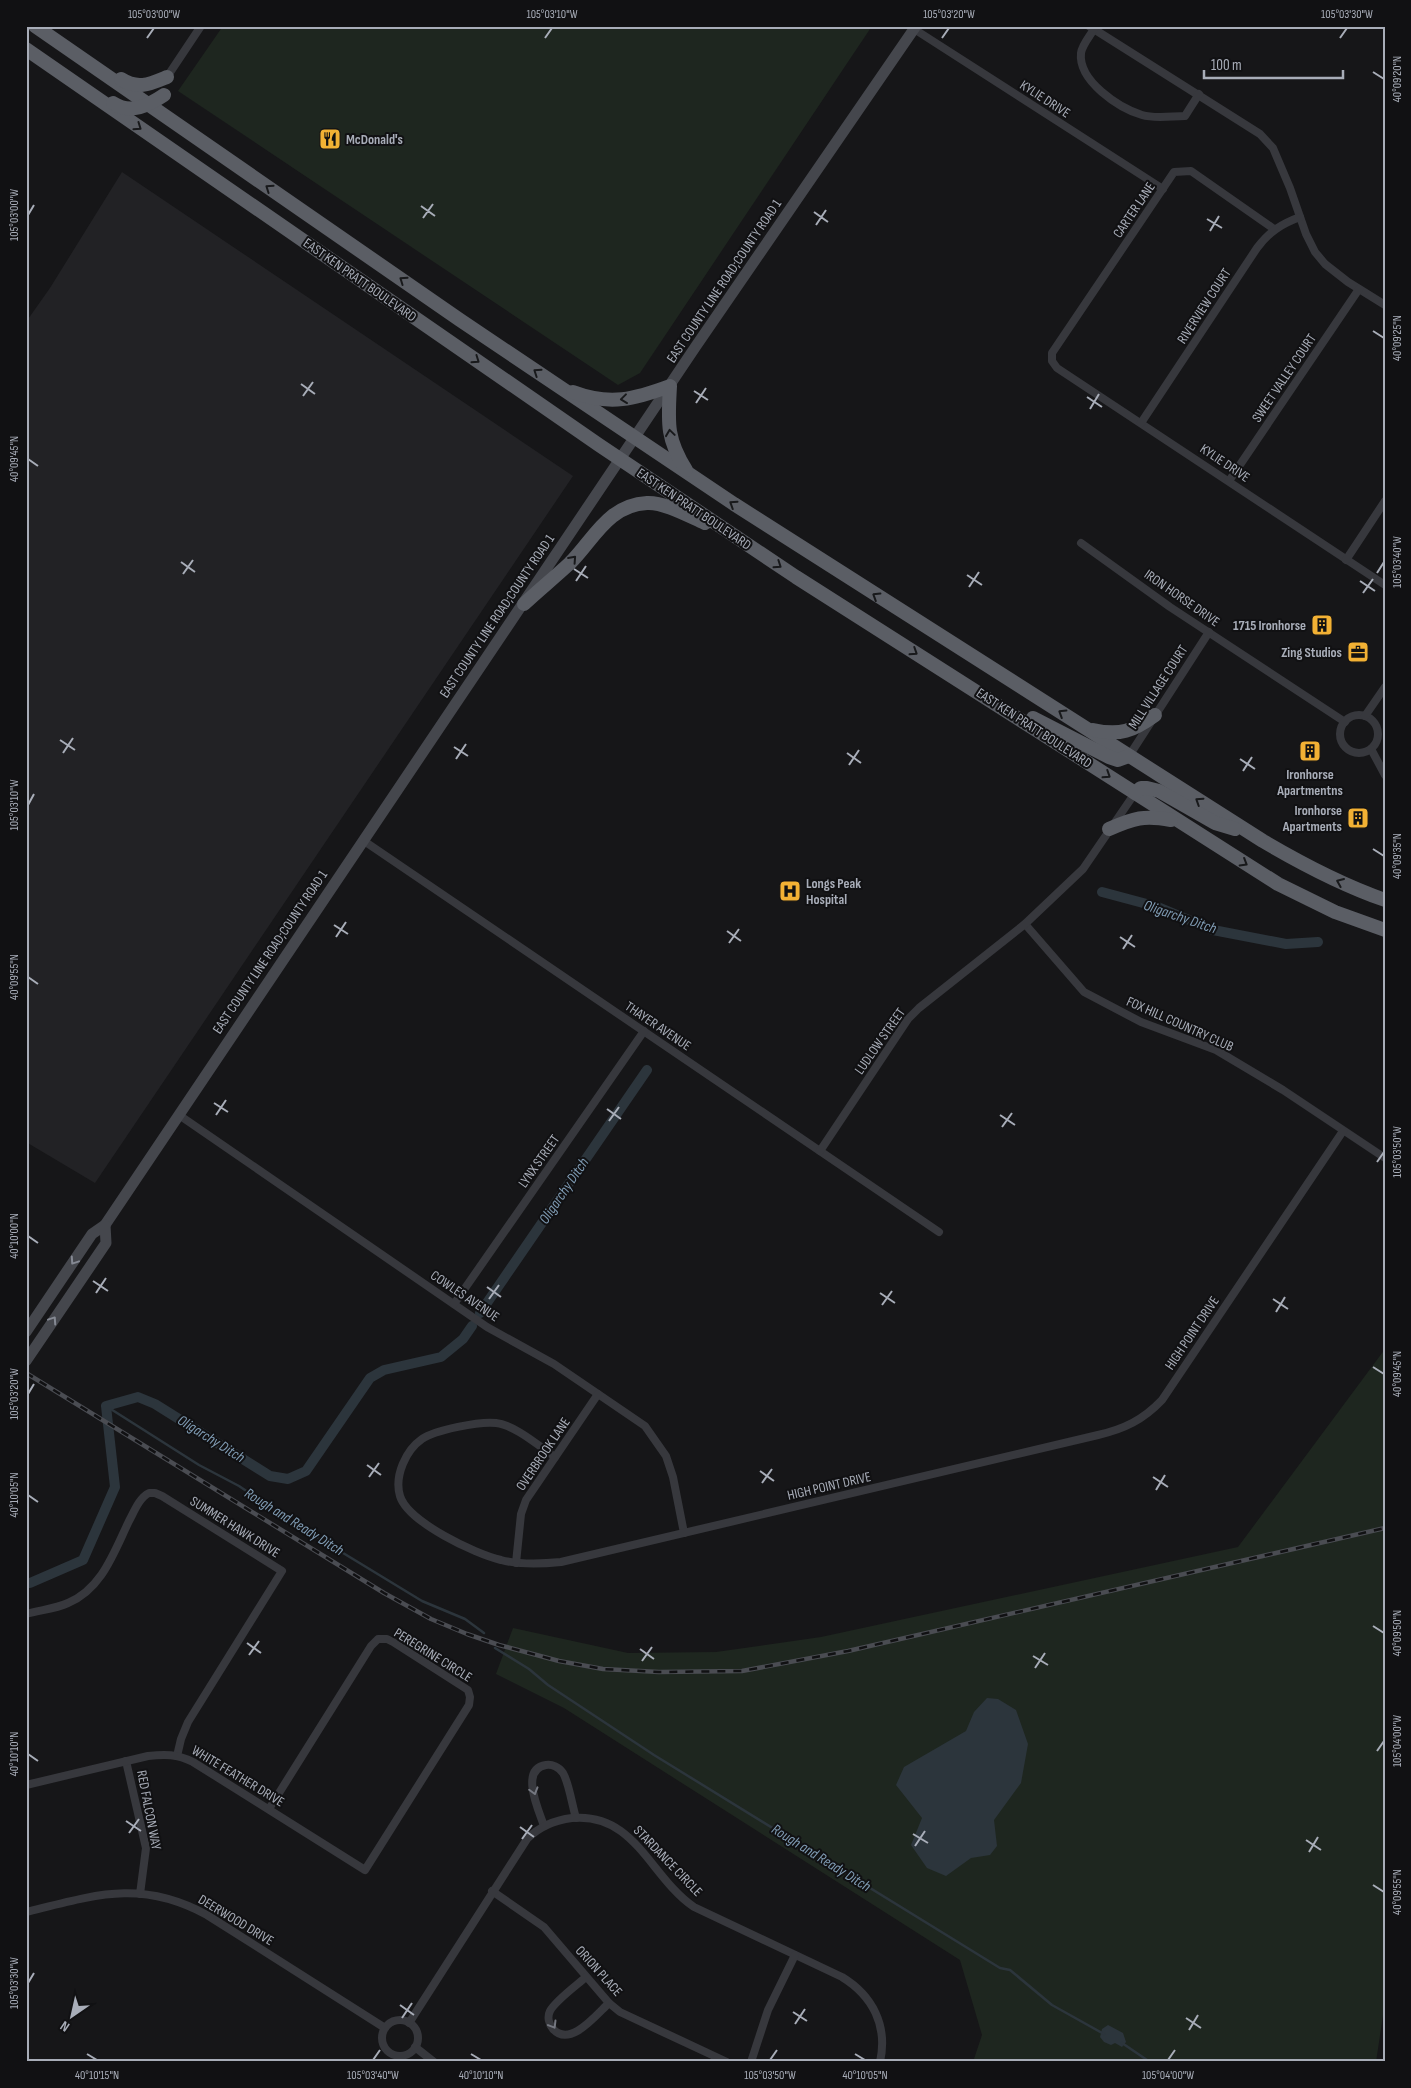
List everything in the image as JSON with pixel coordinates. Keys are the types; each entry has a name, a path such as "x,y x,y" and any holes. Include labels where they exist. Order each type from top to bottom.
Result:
{"highway":[{"name":"EAST KEN PRATT BOULEVARD","path":"35,26 556,385 689,475 867,591 1250,833 1297,861 1335,880 1385,900"},
{"path":"54,39 127,83 147,86 167,77"},
{"path":"26,44 122,108 128,110 149,105 164,95"},
{"name":"EAST KEN PRATT BOULEVARD","path":"26,49 621,460 796,577 1278,884 1335,912 1385,930"},
{"path":"167,77 164,95 169,107 236,165"},
{"path":"556,385 579,394 604,400 621,400 645,396 670,386 670,436 676,454 689,475"},
{"path":"524,604 572,561 599,527 613,514 632,506 648,503 671,509 735,536"},
{"path":"1086,729 1105,733 1120,733 1139,727 1155,715"},
{"path":"1024,721 1032,717 1109,758 1118,760 1128,756"},
{"path":"1135,793 1141,788 1159,791 1215,823 1250,833"},
{"path":"1109,829 1141,817 1154,817 1180,822"}],"main road":[{"name":"EAST COUNTY LINE ROAD;COUNTY ROAD 1","path":"105,1225 670,386 915,28"},
{"path":"26,1332 92,1234 105,1225"},
{"path":"26,1361 106,1242 105,1225"}],"street":[{"path":"167,77 201,26"},
{"name":"KYLIE DRIVE","path":"915,28 1163,189"},
{"path":"1199,94 1185,116 1144,116 1121,105 1093,84 1082,68 1081,52 1092,28 1199,94 1260,134 1273,148 1306,234 1316,252 1325,264 1385,305"},
{"name":"CARTER LANE","path":"1052,361 1052,353 1174,172 1191,171 1274,229"},
{"name":"RIVERVIEW COURT","path":"1142,423 1257,248 1274,229 1300,217"},
{"name":"SWEET VALLEY COURT","path":"1229,481 1359,289"},
{"name":"KYLIE DRIVE","path":"1052,361 1057,368 1385,585"},
{"path":"1346,560 1385,501"},
{"name":"IRON HORSE DRIVE","path":"1081,543 1209,632 1345,722"},
{"name":"MILL VILLAGE COURT","path":"1128,756 1209,632"},
{"path":"1365,716 1385,687"},
{"path":"1356,715 1365,716 1372,721 1378,733 1376,742 1371,749 1356,752 1344,745 1341,730 1345,722 1356,715"},
{"path":"1371,749 1385,775"},
{"path":"1025,924 1082,869 1135,793"},
{"name":"THAYER AVENUE","path":"364,841 939,1232"},
{"name":"FOX HILL COUNTRY CLUB","path":"1025,924 1084,992 1141,1022 1216,1050 1283,1090 1385,1158"},
{"name":"LUDLOW STREET","path":"820,1151 908,1019 918,1008 1025,924"},
{"name":"LYNX STREET","path":"454,1304 644,1031"},
{"name":"COWLES AVENUE","path":"178,1115 487,1327 554,1364 646,1426 666,1456 673,1476 684,1533"},
{"name":"HIGH POINT DRIVE","path":"555,1457 511,1428 496,1423 462,1426 432,1433 421,1439 411,1450 403,1464 398,1480 400,1496 410,1513 424,1523 482,1555 516,1563 561,1562 1088,1438 1133,1424 1150,1413 1162,1400 1343,1131"},
{"name":"OVERBROOK LANE","path":"516,1563 521,1514 526,1500 598,1394"},
{"name":"SUMMER HAWK DRIVE","path":"26,1614 68,1603 85,1594 107,1568 132,1516 149,1493 162,1496 282,1571 188,1722 177,1756"},
{"name":"PEREGRINE CIRCLE","path":"268,1809 371,1646 378,1639 387,1639 393,1642 465,1688 470,1695 469,1706 365,1870"},
{"name":"WHITE FEATHER DRIVE","path":"26,1785 126,1761 163,1754 177,1756 193,1762 365,1870"},
{"name":"RED FALCON WAY","path":"126,1761 146,1848 140,1894"},
{"path":"544,1826 531,1780 534,1773 542,1766 552,1765 563,1772 576,1818"},
{"name":"STARDANCE CIRCLE","path":"408,2023 527,1839 544,1826 561,1820 576,1818 602,1821 619,1829 634,1841 689,1904 842,1977 865,1994 876,2012 881,2029 882,2046 880,2062"},
{"name":"ORION PLACE","path":"492,1892 541,1924 609,2003 634,2019 727,2062"},
{"name":"DEERWOOD DRIVE","path":"26,1912 98,1895 118,1893 140,1894 175,1900 207,1915 385,2028"},
{"path":"751,2062 768,2010 795,1955"},
{"path":"586,1977 550,2010 548,2020 553,2029 563,2035 573,2034 609,2003"},
{"path":"398,2021 408,2023 416,2034 415,2047 403,2056 388,2052 382,2044 385,2028 398,2021"},
{"path":"415,2047 434,2062"}],"shaded area":[{"path":"223,26 872,26 640,373 618,385 178,91"},
{"path":"122,172 573,476 95,1183 26,1142 26,322 50,288"},
{"path":"1385,1349 1385,2002 1376,2062 973,2062 982,2035 960,1960 564,1708 496,1674 513,1628 628,1653 716,1652 821,1637 1238,1547"},
{"path":"987,1698 998,1699 1016,1710 1028,1744 1021,1783 994,1820 997,1846 990,1855 971,1858 946,1876 927,1868 911,1845 922,1818 896,1785 904,1767 966,1731 974,1712"},
{"path":"1108,2025 1123,2033 1126,2042 1122,2047 1115,2043 1111,2045 1104,2042 1100,2037 1102,2029"}],"waterway":[{"name":"Oligarchy Ditch","path":"1102,892 1158,907 1213,930 1286,944 1318,942"},
{"name":"Oligarchy Ditch","path":"480,1313 647,1070"},
{"name":"Oligarchy Ditch","path":"26,1583 83,1560 115,1487 106,1406 138,1397 155,1404 270,1476 288,1479 306,1471 370,1378 384,1370 441,1357 463,1339 472,1326"},
{"name":"Rough and Ready Ditch","path":"106,1406 199,1465 239,1486 297,1525 422,1601 465,1619 484,1633"},
{"name":"Rough and Ready Ditch","path":"495,1648 529,1669 548,1685 654,1755 1000,1968 1010,1970 1052,2005 1104,2034"},
{"name":"Rough and Ready Ditch","path":"1122,2043 1150,2062"}],"railway":[{"path":"26,1373 384,1593 431,1619 499,1645 559,1661 603,1669 659,1672 742,1671 848,1651 1385,1528"}],"place":[{"name":"McDonald's","path":"330,139"},
{"name":"1715 Ironhorse","path":"1322,625"},
{"name":"Zing Studios","path":"1358,652"},
{"name":"Ironhorse Apartmentns","path":"1310,751"},
{"name":"Ironhorse Apartments","path":"1358,818"},
{"name":"Longs Peak Hospital","path":"790,891"}]}
